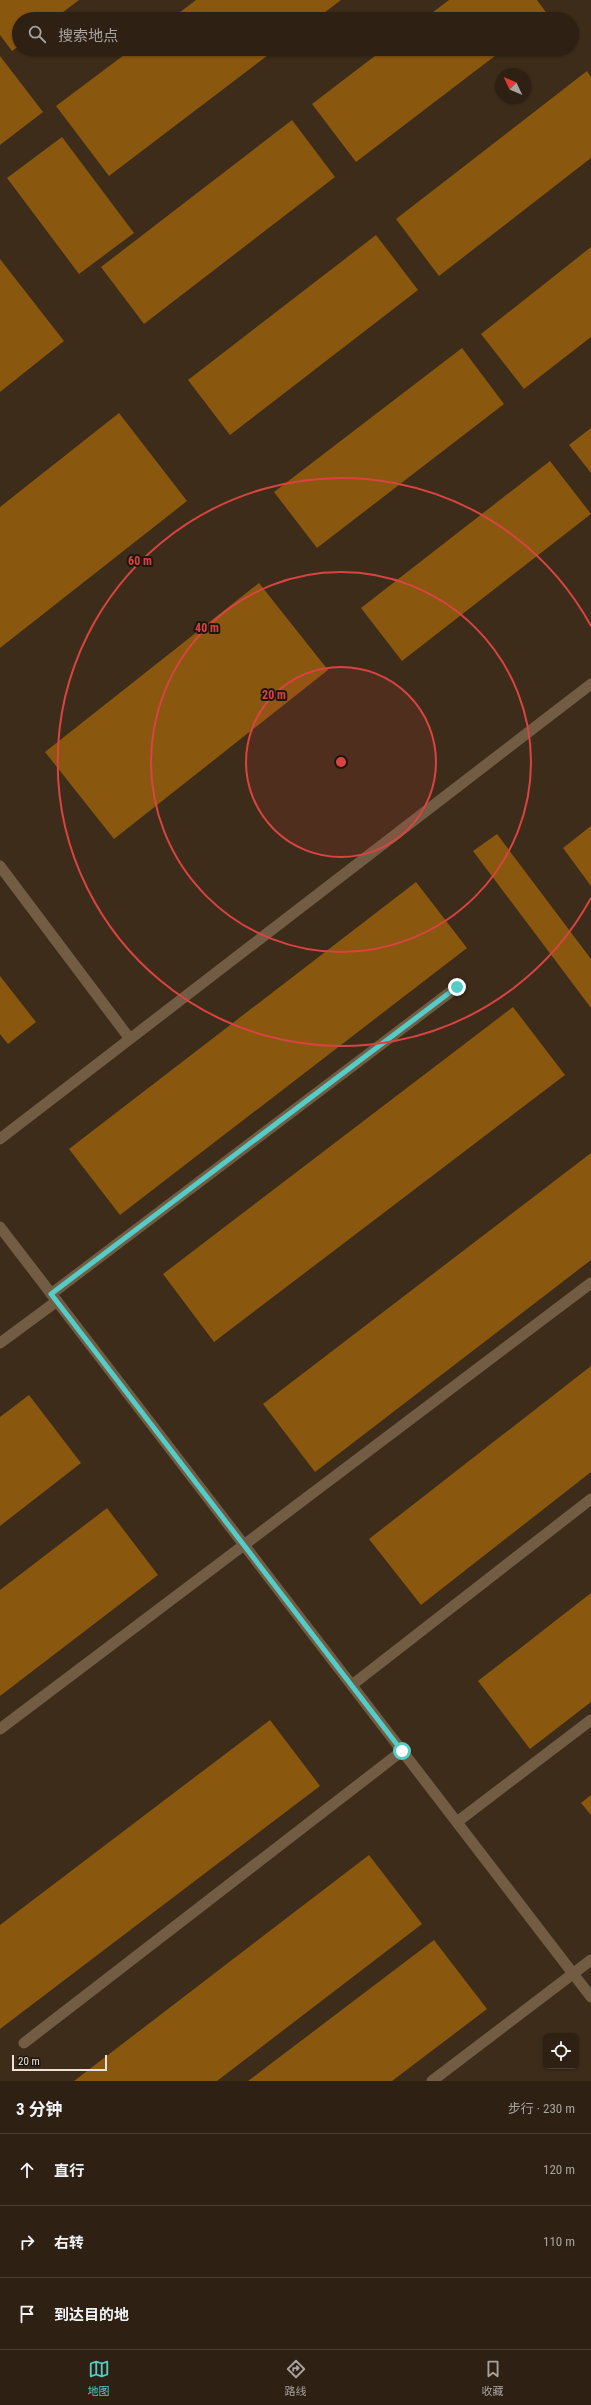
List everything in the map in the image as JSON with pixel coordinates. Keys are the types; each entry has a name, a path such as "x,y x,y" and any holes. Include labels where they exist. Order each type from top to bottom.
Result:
{"street":[{"path":"0,1139 591,684"},
{"path":"0,866 130,1039"},
{"path":"0,1343 54,1297 457,987"},
{"path":"0,1227 591,1997"},
{"path":"0,1729 591,1283"},
{"path":"352,1685 591,1499"},
{"path":"457,1822 591,1720"},
{"path":"24,2042 402,1751"},
{"path":"432,2081 591,1960"}],"building":[{"path":"0,0 79,0 63,12 12,12 12,51 0,35"},
{"path":"196,0 341,0 325,12 180,12"},
{"path":"449,0 537,0 546,12 433,12"},
{"path":"0,56 43,112 0,145"},
{"path":"123,56 267,56 109,176 56,106"},
{"path":"375,56 495,56 356,162 312,104"},
{"path":"587,71 591,77 591,158 439,276 396,219"},
{"path":"292,120 335,177 144,324 101,267"},
{"path":"62,137 134,233 79,274 7,178"},
{"path":"376,235 418,290 230,435 188,380"},
{"path":"591,247 591,337 524,389 481,334"},
{"path":"0,259 64,341 0,392"},
{"path":"462,348 504,404 317,548 274,492"},
{"path":"119,413 187,501 0,648 0,507"},
{"path":"591,428 591,473 569,445"},
{"path":"550,461 591,514 402,661 361,608"},
{"path":"259,583 328,670 114,839 45,752"},
{"path":"591,826 591,886 563,848"},
{"path":"497,834 591,959 591,1008 473,851"},
{"path":"416,882 467,948 120,1215 69,1149"},
{"path":"0,976 36,1022 8,1044 0,1034"},
{"path":"513,1007 565,1075 214,1342 163,1274"},
{"path":"591,1153 591,1260 315,1472 263,1404"},
{"path":"591,1366 591,1472 421,1605 369,1539"},
{"path":"29,1395 81,1463 0,1526 0,1417"},
{"path":"107,1508 158,1575 0,1696 0,1590"},
{"path":"591,1593 591,1702 530,1749 478,1681"},
{"path":"270,1720 320,1786 0,2029 0,1925"},
{"path":"591,1795 591,1815 581,1803"},
{"path":"369,1855 422,1924 217,2081 74,2081"},
{"path":"434,1940 487,2009 392,2081 248,2081"}],"route":[{"path":"402,1751 51,1294 457,987"}]}
